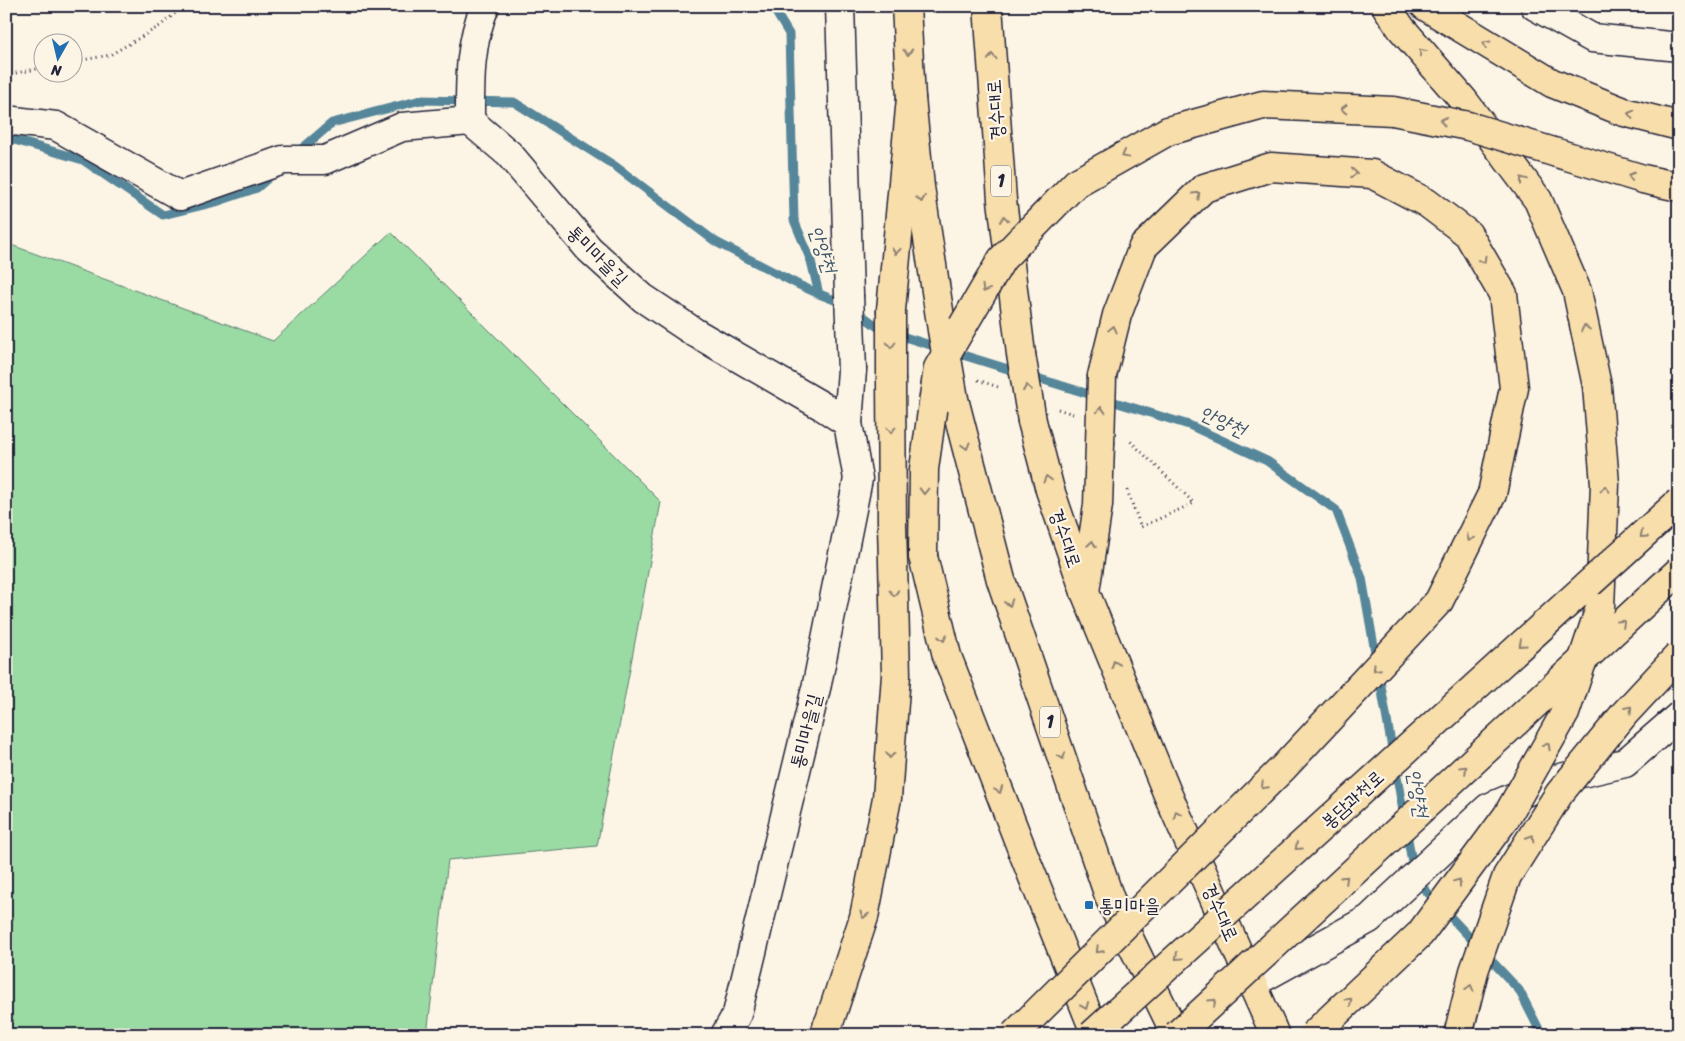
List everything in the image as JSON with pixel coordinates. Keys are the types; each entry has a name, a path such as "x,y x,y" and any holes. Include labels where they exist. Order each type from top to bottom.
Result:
{"main road":[{"name":"1","path":"906,6 910,98 920,187 942,330 954,399 1001,580 1110,899 1177,1035"},
{"name":"경수대로","path":"988,6 1002,200 1021,354 1032,421 1050,490 1085,592 1168,795 1275,1035"},
{"path":"1313,1035 1420,934 1507,816 1565,712 1600,608 1605,484 1598,386 1577,291 1538,200 1464,101 1402,28 1386,6"},
{"path":"1425,6 1552,83 1624,112 1679,126"},
{"path":"823,1035 830,1020 864,917 887,798 896,675 892,509 891,310 910,98"},
{"path":"1096,1035 1024,855 948,656 923,556 924,469 938,368 1002,259 1076,183 1168,131 1263,106 1393,111 1468,126 1643,180 1679,187"},
{"path":"1014,1035 1284,767 1439,600 1492,494 1514,388 1503,294 1468,234 1426,202 1372,174 1271,167 1204,188 1143,247 1117,315 1102,376 1098,505 1085,592"},
{"name":"봉담과천로","path":"1092,1035 1679,502"},
{"path":"1177,1035 1679,571"},
{"path":"1458,1035 1474,971 1508,876 1559,794 1625,713 1679,655"}],"street":[{"path":"6,120 56,126 180,196 283,160 325,160 402,127 470,121 470,65 478,24 485,6"},
{"name":"통미마을길","path":"725,1035 736,1014 806,731 858,479 848,423 852,370 840,6"},
{"path":"1535,6 1592,38 1679,48"},
{"name":"통미마을길","path":"470,121 509,154 588,249 643,298 694,332 848,423"},
{"path":"1253,983 1368,919 1488,808 1556,779 1625,763 1679,716"}],"path":[{"path":"82,60 110,55 160,26 184,6"},
{"path":"6,75 32,70"}],"green space":[{"path":"391,232 661,502 597,846 448,860 427,1035 6,1035 6,243 273,341"}],"waterway":[{"name":"안양천","path":"772,6 789,34 794,220 811,261 819,294 845,304"},
{"path":"297,153 332,123 421,100 514,102 615,166 716,242 819,294"},
{"path":"6,141 11,139 83,160 163,215 216,202 257,188 274,173"},
{"name":"안양천","path":"856,311 882,330 1189,425 1267,461 1336,510 1362,578 1415,879 1519,990 1542,1035"}],"place":[{"name":"통미마을","path":"1089,905"}]}
